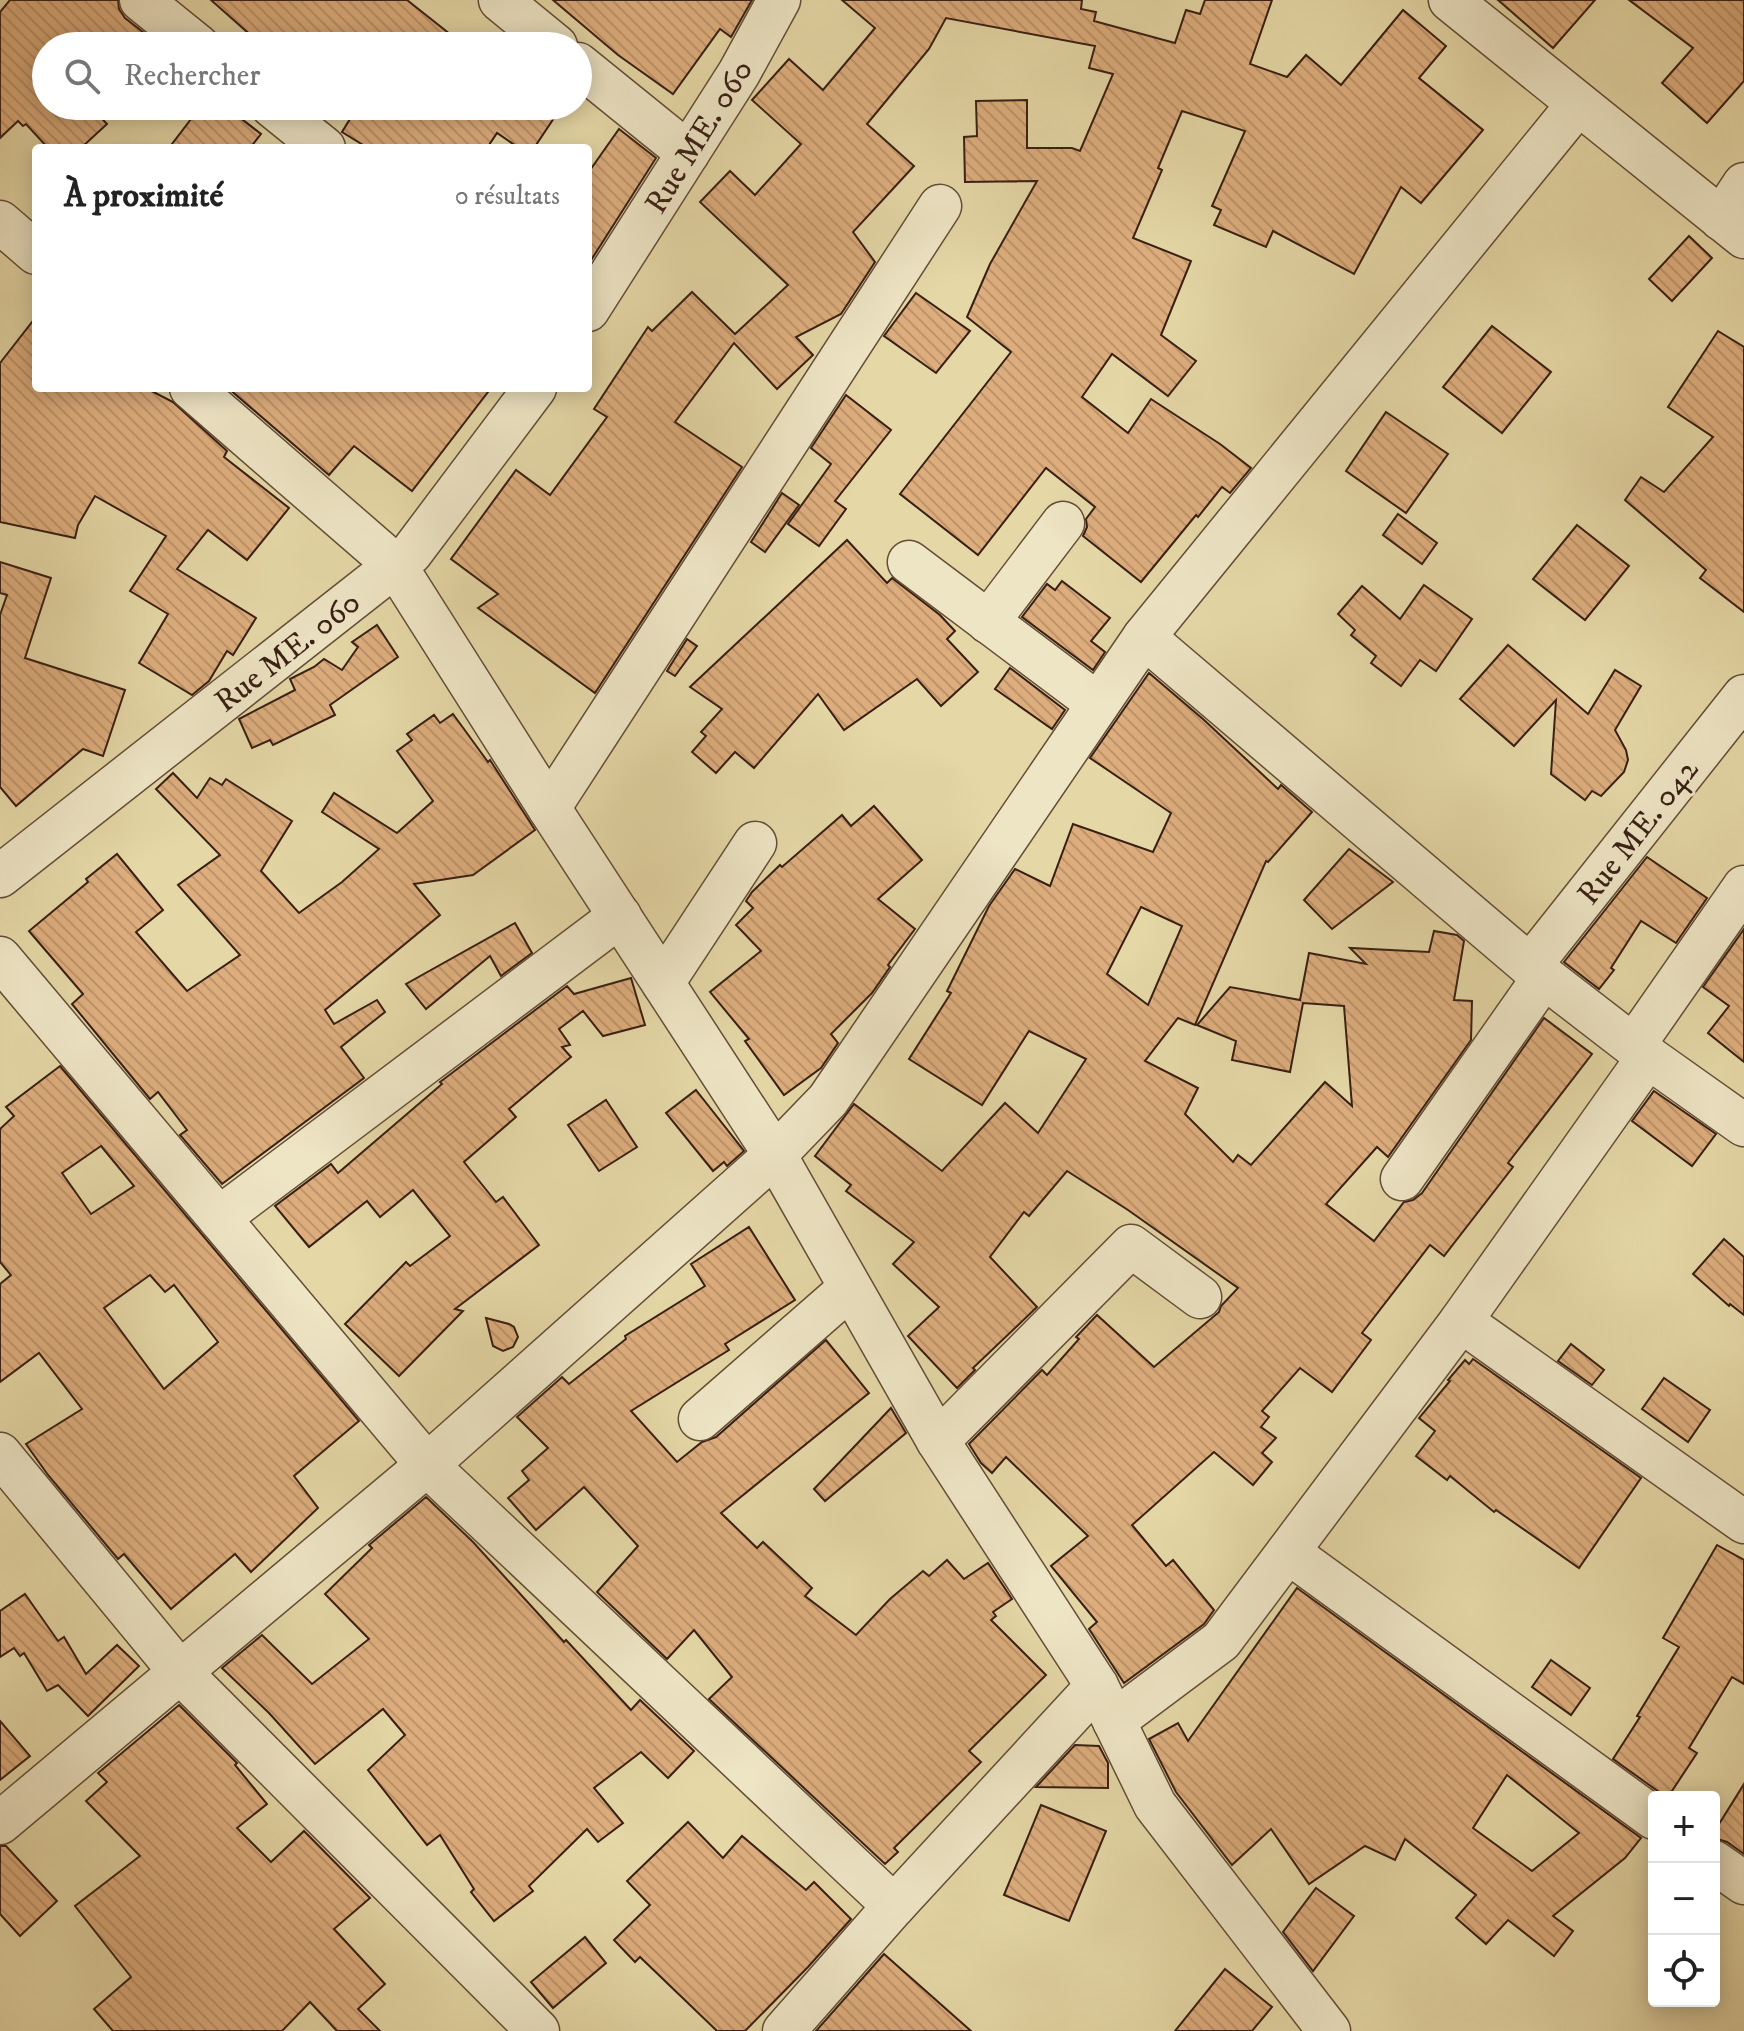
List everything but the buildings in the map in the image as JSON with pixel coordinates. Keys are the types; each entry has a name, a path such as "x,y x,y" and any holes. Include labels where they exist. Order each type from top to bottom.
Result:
{"street":[{"path":"141,0 181,32"},
{"path":"500,0 539,32"},
{"name":"Rue ME. 060","path":"592,304 739,73 779,0"},
{"path":"1450,0 1732,228 1744,184"},
{"path":"592,75 688,153"},
{"path":"0,1823 427,1465 775,1155 828,1100 1144,637 1578,104"},
{"path":"289,120 319,144"},
{"path":"549,808 940,206"},
{"path":"0,222 32,250"},
{"path":"196,392 395,565 775,1155 938,1441 1106,1704 1155,1805 1329,2031"},
{"name":"Rue ME. 060","path":"0,876 411,553 532,392"},
{"path":"988,622 1063,523"},
{"path":"909,562 1098,704"},
{"path":"1144,637 1537,972 1744,1125"},
{"name":"Rue ME. 042","path":"1402,1179 1537,972 1744,696"},
{"path":"663,983 755,843"},
{"path":"784,2031 894,1906 1106,1704 1221,1641 1461,1321 1641,1051 1744,887"},
{"path":"219,1218 620,916"},
{"path":"0,958 427,1465 894,1906"},
{"path":"938,1441 1131,1246 1200,1297"},
{"path":"700,1419 850,1288"},
{"path":"1461,1321 1744,1522"},
{"path":"0,1454 180,1672 538,2031"},
{"path":"1288,1552 1648,1814"},
{"path":"1715,1863 1744,1883"}]}
